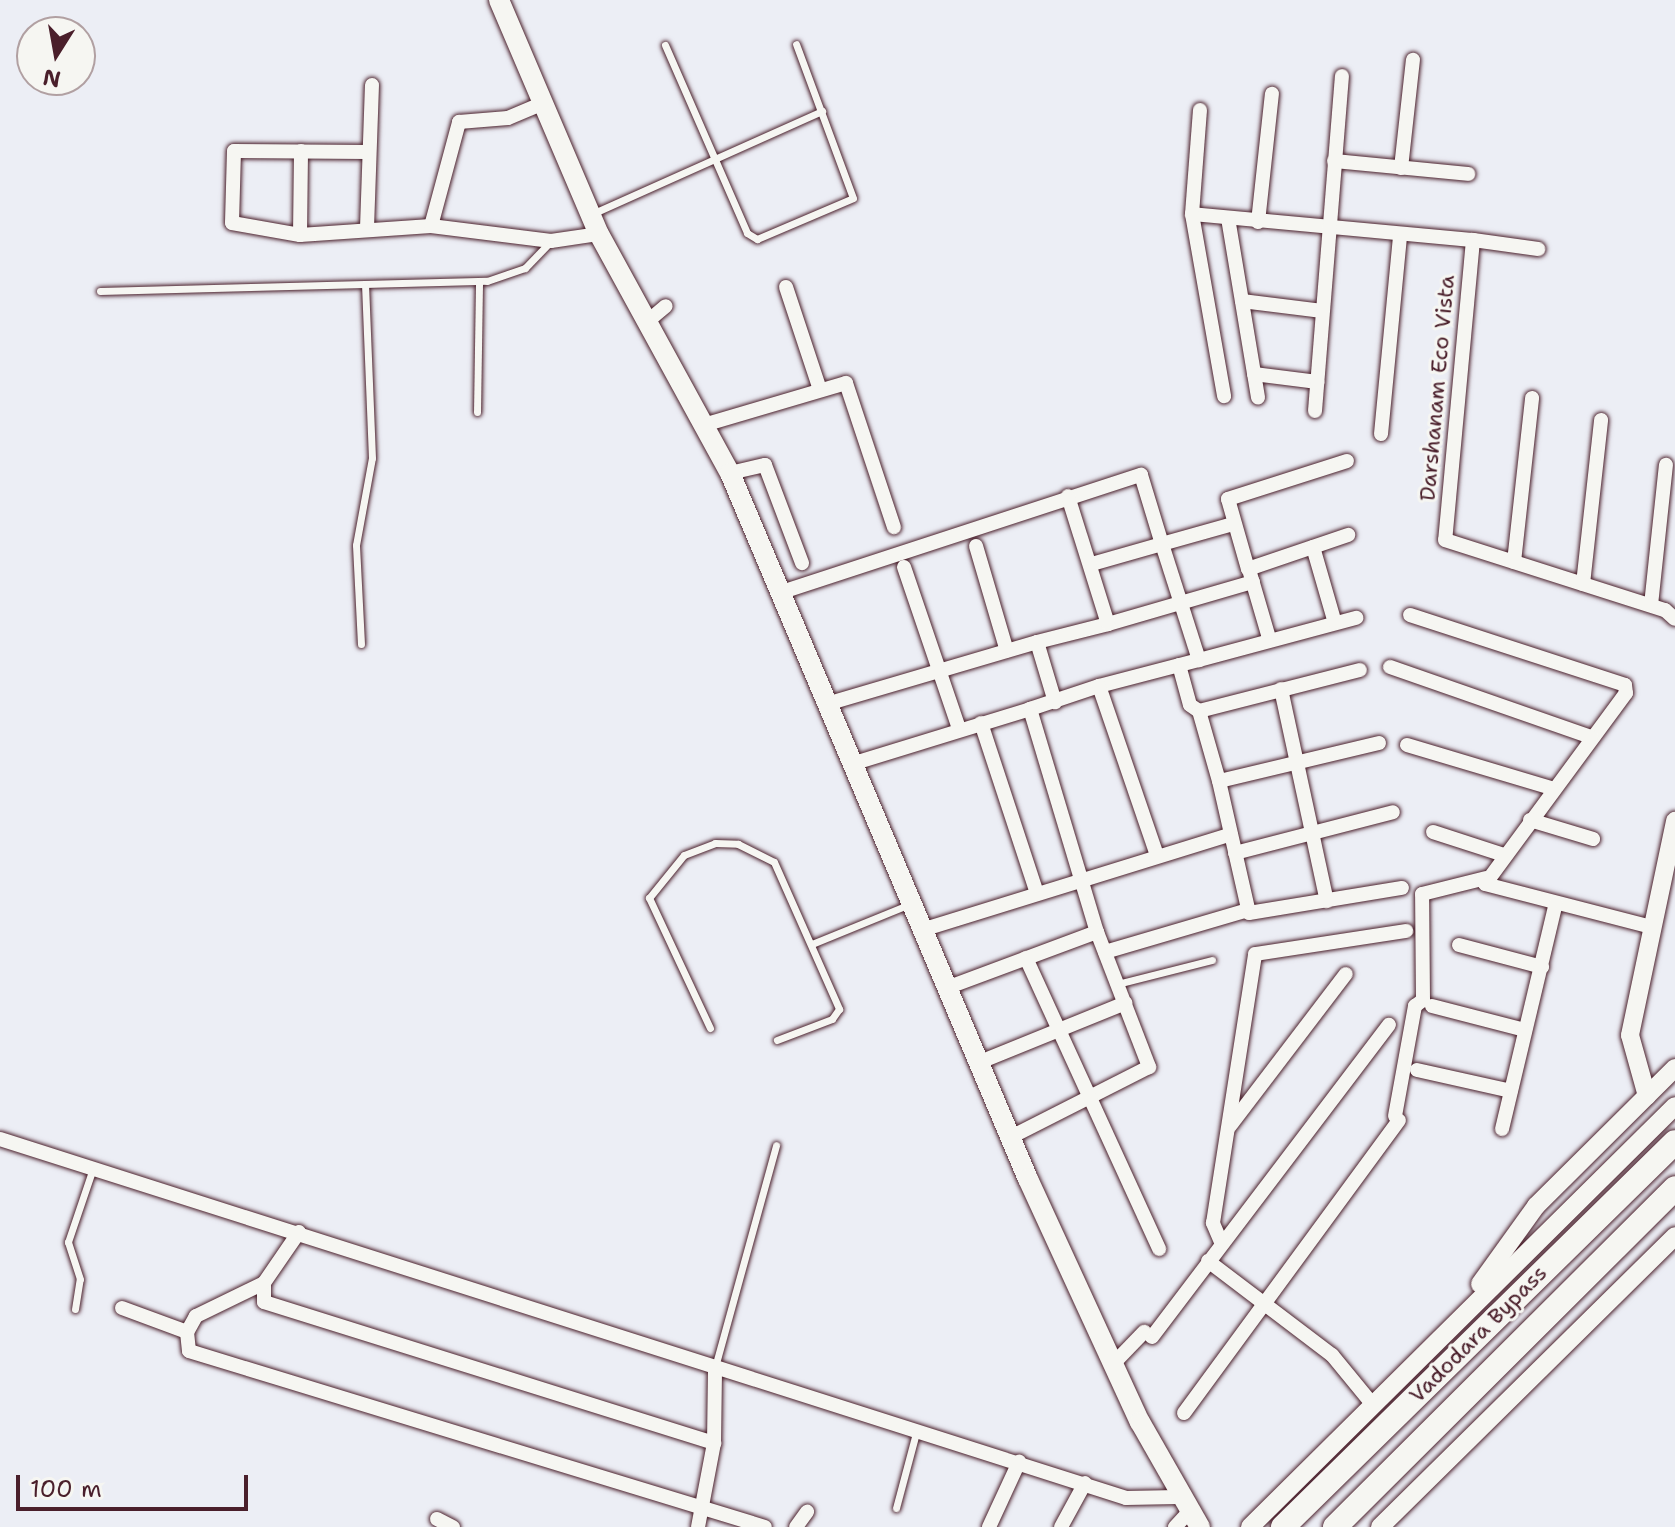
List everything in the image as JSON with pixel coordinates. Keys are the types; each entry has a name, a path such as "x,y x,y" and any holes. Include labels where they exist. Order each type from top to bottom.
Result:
{"highway":[{"name":"Vadodara Bypass","path":"1283,1527 1675,1142"},
{"name":"Vadodara Bypass","path":"1335,1527 1675,1188"}],"main road":[{"path":"499,0 599,234 707,424 730,473 779,593 830,703 1011,1137 1185,1516"}],"street":[{"path":"1401,168 1413,60"},
{"path":"1315,411 1342,76"},
{"path":"367,228 367,152 372,85"},
{"path":"1258,222 1272,94"},
{"path":"431,226 459,122 508,118 541,104"},
{"path":"1200,110 1192,214 1224,396"},
{"path":"367,152 234,151 232,223 300,235 431,226 551,241 599,234"},
{"path":"300,235 301,151"},
{"path":"1334,161 1468,174"},
{"path":"1192,214 1328,229 1473,240 1538,249"},
{"path":"1228,218 1258,398"},
{"path":"1381,434 1400,235"},
{"name":"Darshanam Eco Vista","path":"1473,240 1445,538 1651,605 1675,619"},
{"path":"786,287 820,390"},
{"path":"1242,301 1322,311"},
{"path":"648,321 666,306"},
{"path":"1254,374 1317,382"},
{"path":"707,424 847,384 894,527"},
{"path":"1514,562 1532,398"},
{"path":"1583,584 1601,420"},
{"path":"1269,638 1233,524 1230,494 1347,461"},
{"path":"730,473 765,465 802,563"},
{"path":"1651,605 1666,465"},
{"path":"779,593 1068,496 1141,475 1199,660"},
{"path":"1068,496 1092,564 1108,624"},
{"path":"1092,564 1233,524"},
{"path":"830,703 1181,601 1348,535"},
{"path":"976,546 1007,651"},
{"path":"1313,547 1335,623"},
{"path":"904,567 937,673 959,729"},
{"path":"1184,1413 1397,1118 1415,1006 1423,1000 1422,894 1486,878 1591,737 1625,685 1410,615"},
{"path":"855,763 1099,686 1269,638 1356,618"},
{"path":"1037,642 1055,702"},
{"path":"1179,665 1190,705 1199,711 1219,781 1248,910"},
{"path":"1390,667 1591,737"},
{"path":"1199,711 1360,670"},
{"path":"1099,686 1157,855"},
{"path":"1281,689 1327,901"},
{"path":"1011,1137 1148,1071 1080,881 1030,709"},
{"path":"981,723 1037,893"},
{"path":"1219,781 1379,743"},
{"path":"1407,745 1551,788"},
{"path":"1235,853 1393,812"},
{"path":"1530,820 1593,839"},
{"path":"1647,1096 1630,1035 1675,823"},
{"path":"1433,832 1504,855"},
{"path":"925,929 1231,834"},
{"path":"1486,878 1488,889 1651,927"},
{"path":"1105,952 1248,910 1402,888"},
{"path":"1502,1129 1556,903"},
{"path":"1221,1242 1213,1223 1255,954 1406,931"},
{"path":"949,987 1097,932"},
{"path":"1459,945 1542,967"},
{"path":"1026,958 1159,1249"},
{"path":"1227,1129 1346,974"},
{"path":"980,1062 1125,1003"},
{"path":"1432,1006 1525,1030"},
{"path":"1113,1364 1148,1335 1389,1025"},
{"path":"1448,1328 1536,1206 1675,1068"},
{"path":"1417,1070 1511,1091"},
{"path":"1250,1527 1675,1106"},
{"path":"0,1139 1185,1516"},
{"path":"299,1232 264,1283 214,1304 187,1332 189,1351 204,1360 765,1527"},
{"path":"1380,1527 1675,1236"},
{"path":"1208,1261 1344,1365 1373,1405"},
{"path":"264,1283 264,1302 714,1443"},
{"path":"122,1308 187,1332"},
{"path":"698,1527 714,1443 715,1367"},
{"path":"989,1527 1019,1462"},
{"path":"1061,1527 1085,1483"},
{"path":"796,1527 807,1512"},
{"path":"437,1519 453,1527"}],"lane":[{"path":"665,45 713,160 751,238 851,204 852,189 796,44"},
{"path":"590,215 822,111"},
{"path":"100,291 479,281 525,268 551,241"},
{"path":"477,412 479,281"},
{"path":"361,644 356,545 372,458 365,285"},
{"path":"710,1028 649,902 684,855 715,843 763,852 812,944 837,1014 777,1040"},
{"path":"812,944 913,903"},
{"path":"1117,984 1212,960"},
{"path":"715,1367 776,1145"},
{"path":"75,1309 80,1279 68,1242 93,1168"},
{"path":"896,1508 917,1429"}]}
